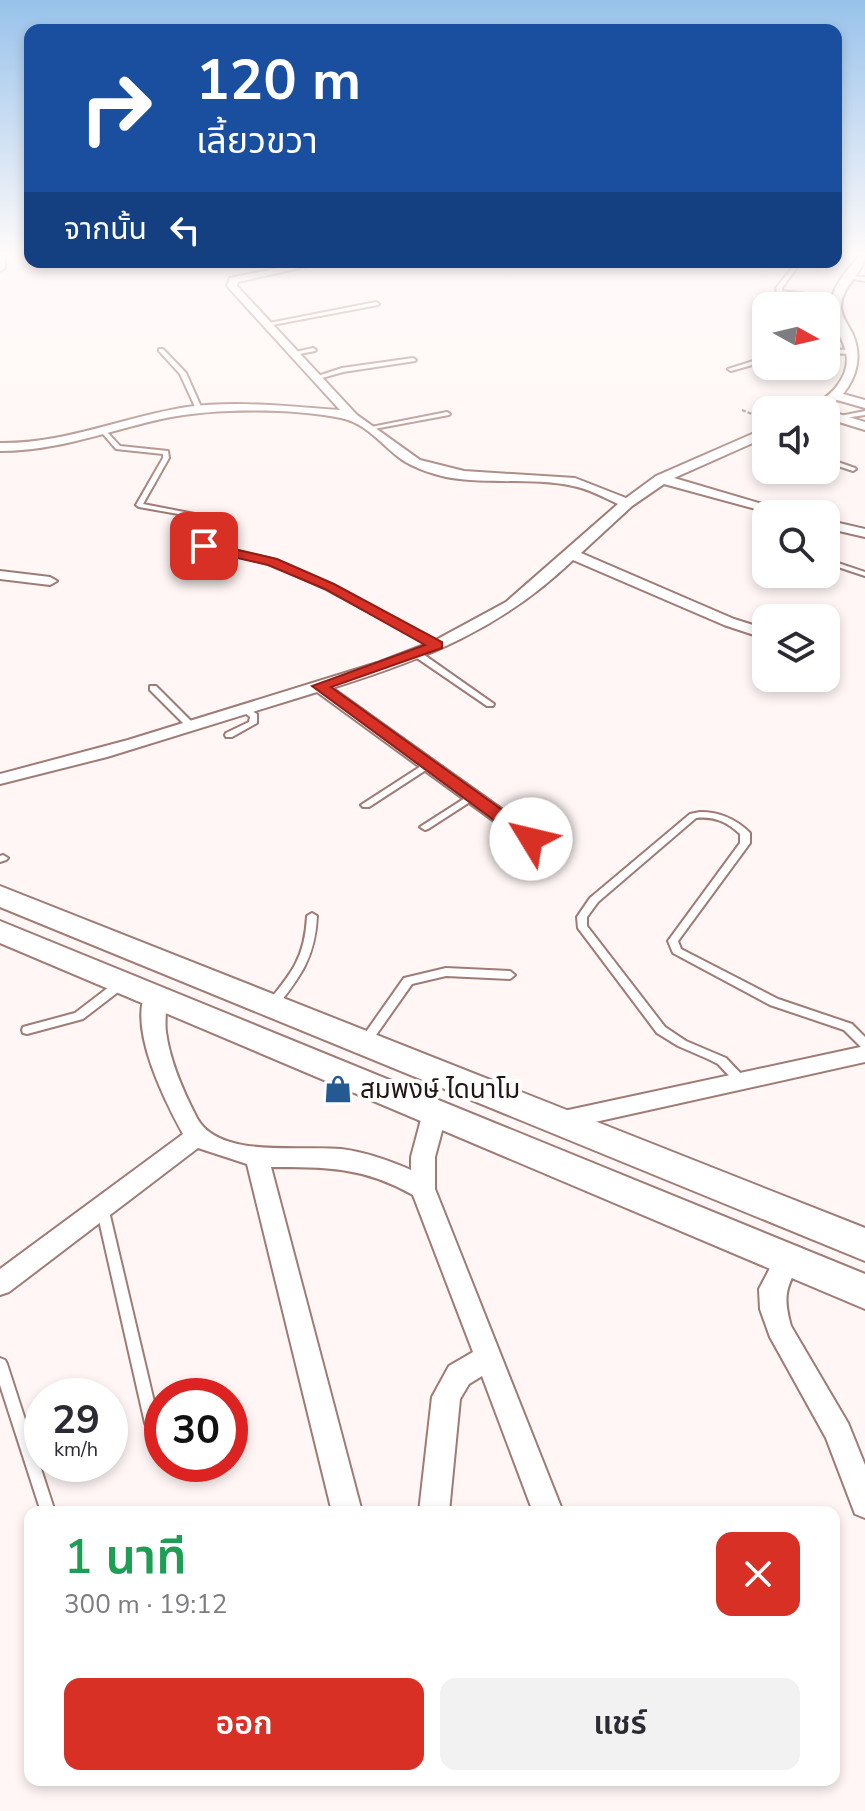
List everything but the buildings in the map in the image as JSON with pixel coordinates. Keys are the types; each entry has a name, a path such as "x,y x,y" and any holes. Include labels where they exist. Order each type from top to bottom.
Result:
{"main road":[{"path":"0,896 865,1245"},
{"path":"5,938 140,988 865,1292"}],"street":[{"path":"282,340 352,416 374,427 396,451 428,468 460,474 576,482 627,503"},
{"path":"835,396 847,383 852,358 848,340"},
{"path":"852,358 865,365"},
{"path":"840,397 865,404"},
{"path":"0,447 105,433 161,416 199,409 352,416"},
{"path":"840,418 865,426"},
{"path":"0,779 50,768 191,726 417,654 496,616 627,503 661,479 752,441"},
{"path":"661,479 752,504"},
{"path":"840,528 865,533"},
{"path":"569,553 752,629"},
{"path":"0,575 50,581"},
{"path":"319,686 531,839"},
{"path":"140,988 153,1019 161,1059 176,1100 196,1137 225,1150 257,1157 346,1159 374,1163 395,1171 423,1189"},
{"path":"559,1121 865,1054"},
{"path":"435,1112 423,1157 423,1189 546,1506"},
{"path":"0,1284 196,1137"},
{"path":"257,1157 345,1506"},
{"path":"788,1259 772,1289 773,1309 779,1329 838,1432 865,1504"},
{"path":"435,1506 446,1397 459,1375 488,1357"}],"lane":[{"path":"161,350 183,373 199,409"},
{"path":"294,353 313,350"},
{"path":"840,355 852,358"},
{"path":"315,378 342,370 413,360"},
{"path":"731,369 752,363"},
{"path":"840,415 865,413"},
{"path":"374,427 447,414"},
{"path":"105,433 118,448 166,452 166,458 139,505 198,516 199,542 204,546 272,562 342,593 437,645"},
{"path":"840,465 853,469"},
{"path":"840,566 865,574"},
{"path":"417,654 490,704"},
{"path":"153,688 191,726"},
{"path":"229,735 253,723 254,716 244,709"},
{"path":"366,805 429,764"},
{"path":"425,827 473,796"},
{"path":"741,1081 730,1064 672,1040 661,1030 582,926 582,917 594,900 693,816 703,814 724,818 745,833 745,843 673,941 677,951 774,1002 840,1023 865,1044"},
{"path":"270,1007 299,971 308,953 312,916"},
{"path":"363,1044 408,981 446,972 510,975"},
{"path":"27,1030 79,1016 140,988"},
{"path":"102,1207 144,1388"},
{"path":"0,1364 46,1506"}],"path":[{"path":"742,410 752,414"}],"place":[{"name":"สมพงษ์ ไดนาโม","path":"338,1089"}],"route":[{"path":"204,546 272,562 381,613 437,645 319,686 531,839"}]}
